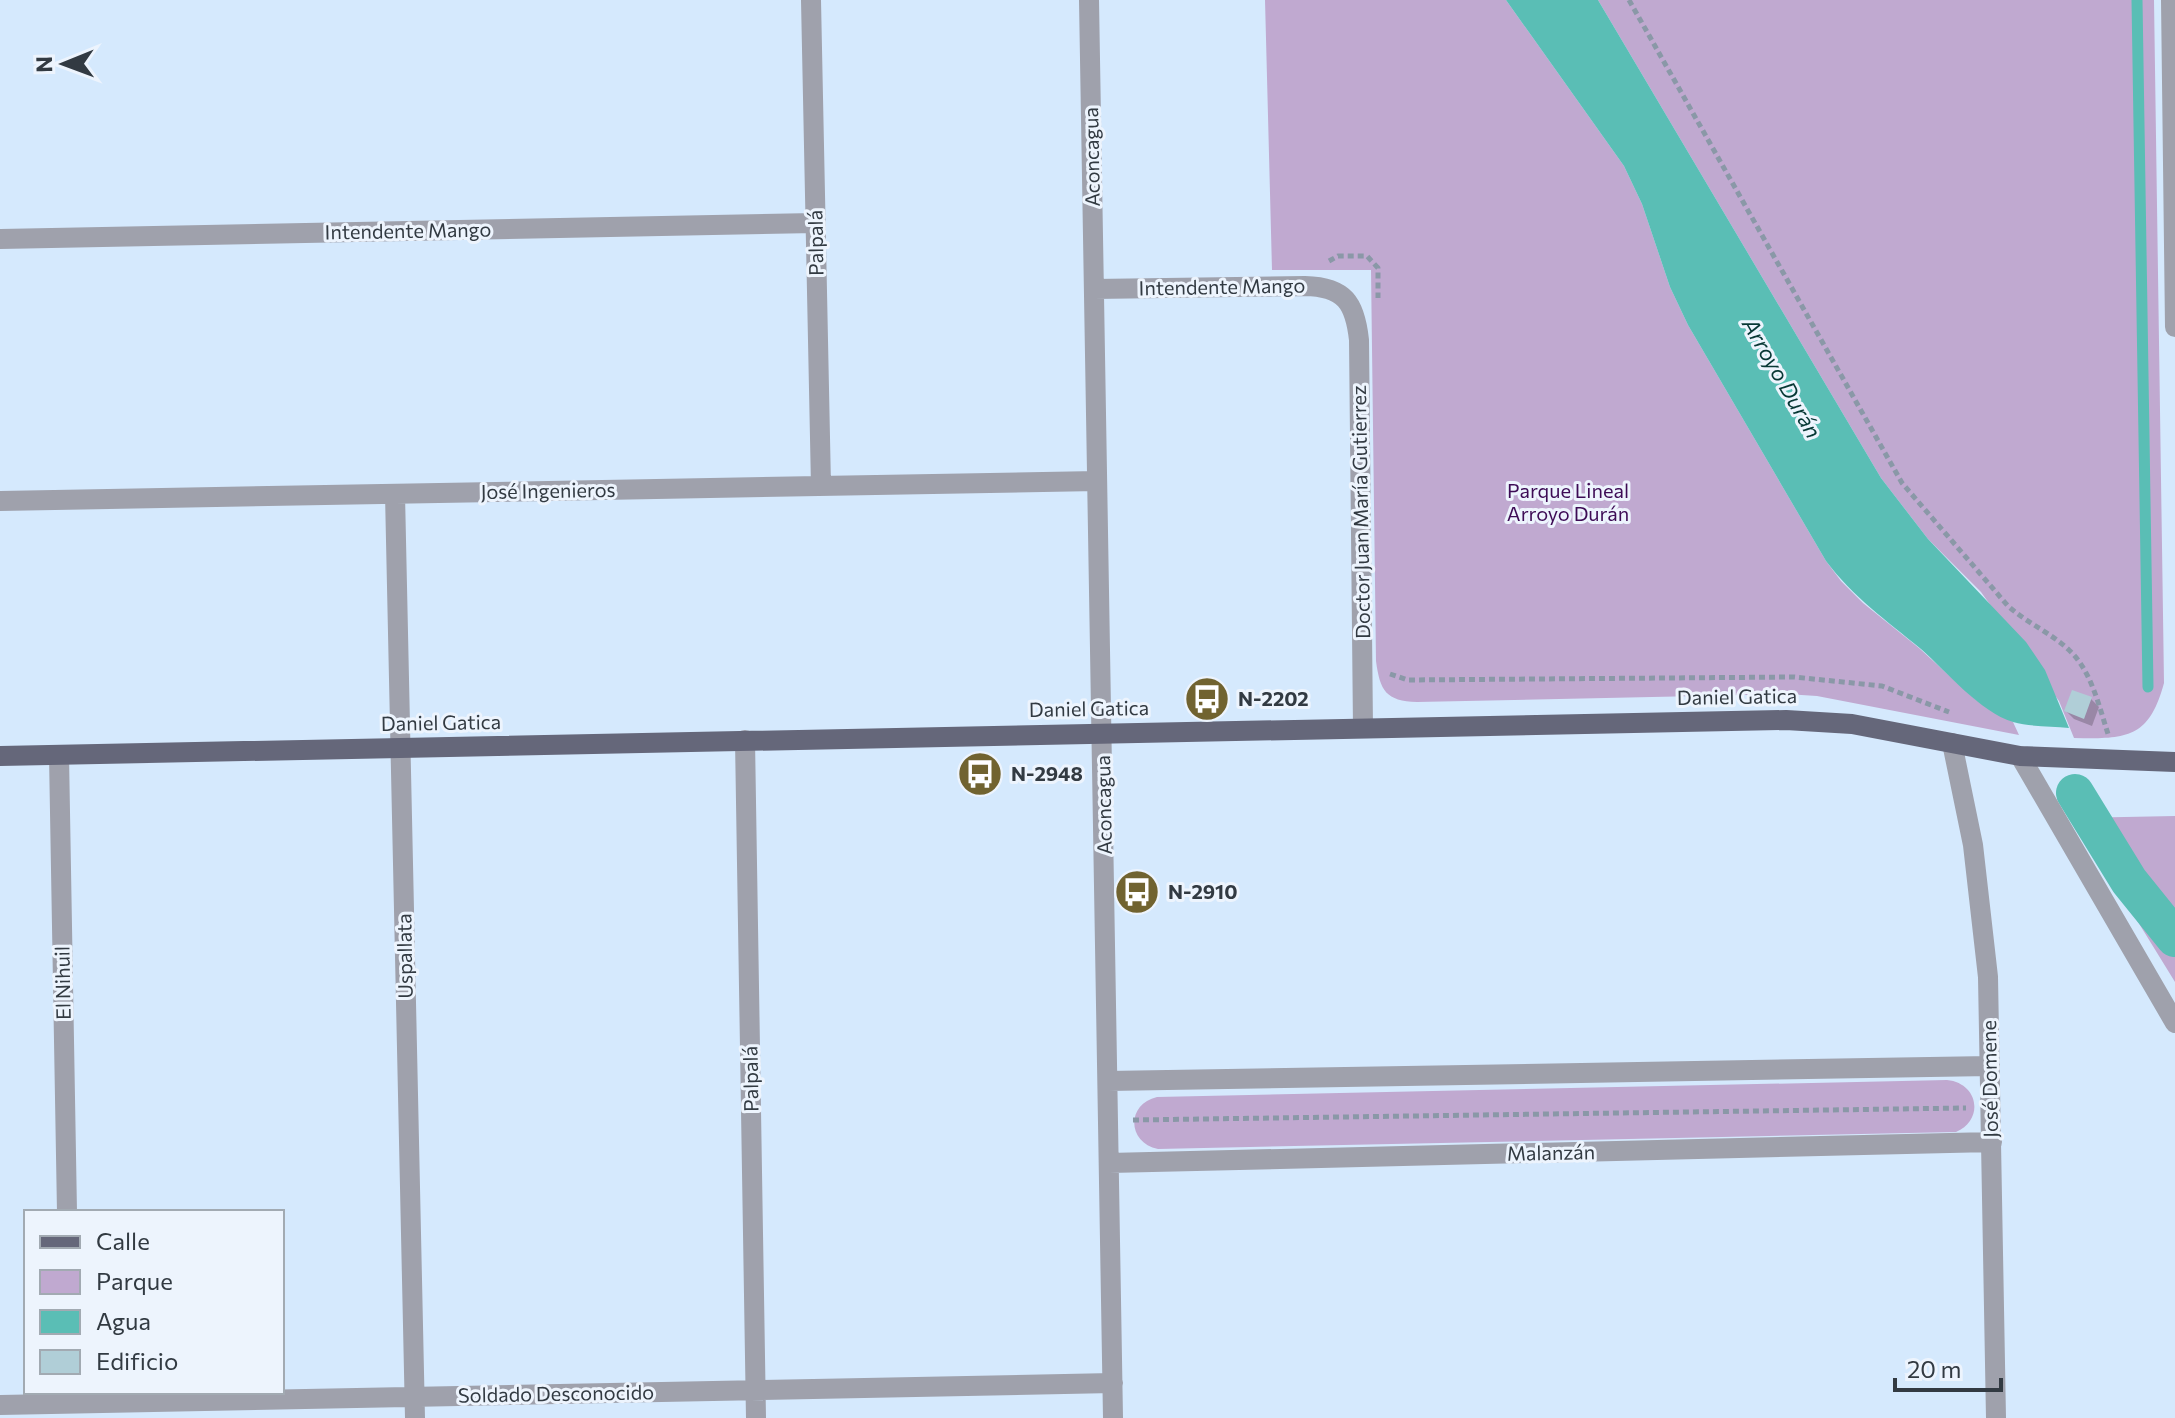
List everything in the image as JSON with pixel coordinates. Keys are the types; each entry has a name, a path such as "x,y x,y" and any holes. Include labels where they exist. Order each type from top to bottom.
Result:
{"main road":[{"name":"Daniel Gatica","path":"0,756 1818,721 1852,724 2020,756 2175,762"}],"street":[{"name":"Palpalá","path":"811,0 821,486"},
{"name":"Aconcagua","path":"1089,0 1113,1418"},
{"path":"2171,0 2175,327"},
{"name":"Intendente Mango","path":"0,239 815,223"},
{"name":"Intendente Mango","path":"1094,289 1305,286 1335,291 1346,299"},
{"name":"Doctor Juan María Gutierrez","path":"1346,299 1353,311 1359,340 1363,728"},
{"name":"José Ingenieros","path":"0,501 1097,481"},
{"name":"Uspallata","path":"395,494 415,1418"},
{"name":"Palpalá","path":"745,740 756,1418"},
{"name":"José Domene","path":"1952,743 1981,900 1988,977 1996,1418"},
{"name":"El Nihuil","path":"59,755 67,1210"},
{"path":"2020,756 2175,1023"},
{"path":"1108,1081 1990,1066"},
{"name":"Malanzán","path":"1109,1163 1992,1142"},
{"name":"Soldado Desconocido","path":"0,1405 1113,1383"}],"path":[{"path":"1629,0 1902,483 2008,606 2071,651 2091,684 2119,761"},
{"path":"1314,262 1328,261 1338,256 1367,256 1378,268 1378,299"},
{"path":"1386,670 1391,676 1408,680 1830,679 1882,686 1957,716"},
{"path":"1133,1120 1975,1107"}],"green space":[{"name":"Parque Lineal Arroyo Durán","path":"1265,0 1506,0 1624,166 1642,204 1670,287 1688,325 1826,561 1863,603 1976,700 2013,722 2019,735 1817,696 1786,694 1417,702 1398,699 1386,692 1376,661 1371,270 1272,270"},
{"path":"1598,0 2154,0 2164,683 2151,715 2143,725 2121,736 2074,738 2059,701 1981,592 1928,539 1881,478"},
{"path":"2175,816 2175,982 2074,818"},
{"path":"1947,1080 1966,1088 1974,1102 1971,1119 1956,1132 1158,1149 1140,1139 1134,1123 1140,1107 1157,1097"}],"water":[{"path":"1506,0 1598,0 1881,478 1928,539 2026,642 2045,670 2069,728 2020,724 1988,710 1836,574 1688,325 1670,287 1642,204 1624,166"}],"building":[{"path":"2072,690 2092,697 2084,719 2064,711"}],"waterway":[{"path":"2137,0 2148,687"},
{"name":"Arroyo Durán","path":"2075,793 2129,881 2175,938"}],"place":[{"name":"N-2202","path":"1207,699"},
{"name":"N-2948","path":"980,774"},
{"name":"N-2910","path":"1137,892"}]}
